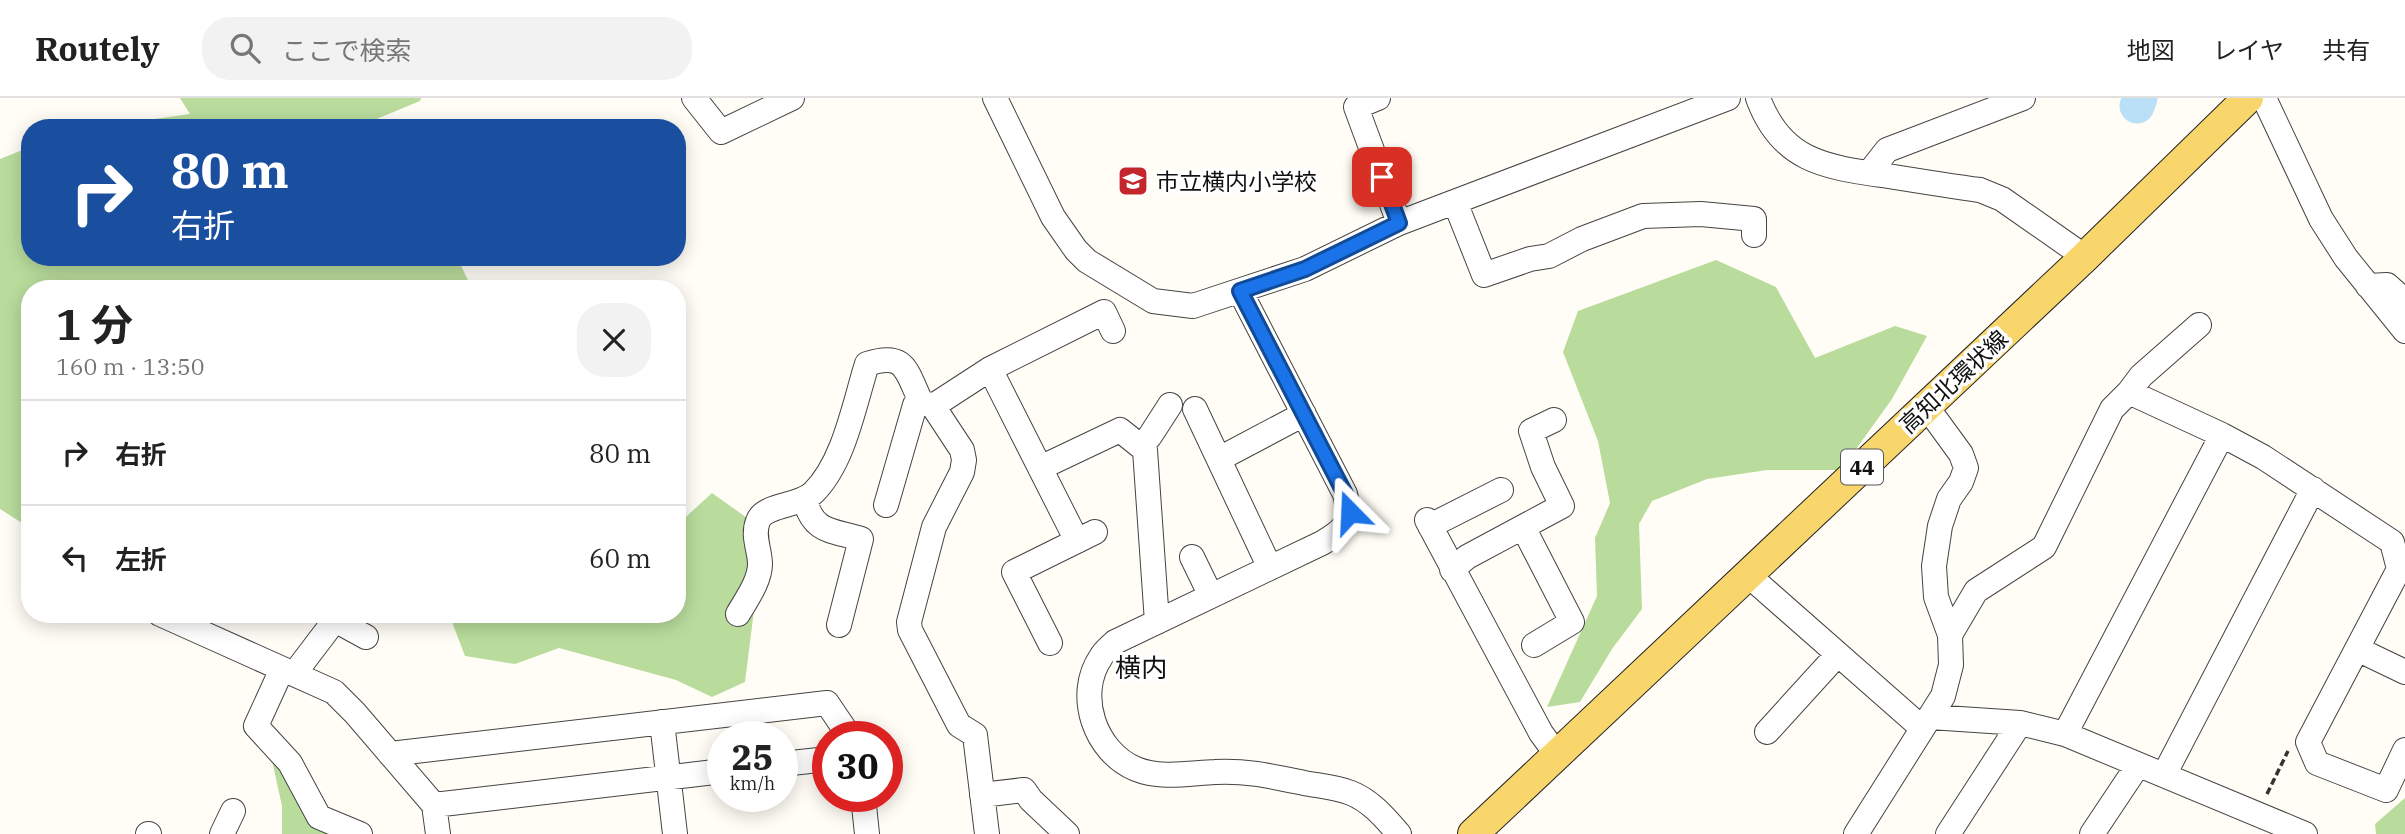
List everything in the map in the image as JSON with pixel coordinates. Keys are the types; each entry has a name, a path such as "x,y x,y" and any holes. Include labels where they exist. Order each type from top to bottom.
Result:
{"main road":[{"name":"高知北環状線","path":"1473,834 2085,257 2248,98"}],"street":[{"path":"694,98 721,132 792,98"},
{"path":"996,98 1066,239 1087,261 1153,301 1193,306 1305,269 1399,223 1728,98"},
{"path":"1378,98 1356,107 1399,223"},
{"path":"1758,98 1765,117 1788,145 1808,159 1833,168 1980,190 2002,199 2085,257"},
{"path":"1868,173 1887,150 2023,98"},
{"path":"2264,98 2321,219 2346,258 2405,331"},
{"path":"1455,202 1484,275 1530,259 1549,257 1582,239 1643,216 1701,214 1754,219 1754,235"},
{"path":"2368,286 2387,285 2405,301"},
{"path":"1240,291 1345,494 1350,512 1345,525 1334,536 1115,642 1101,657 1093,675 1090,706 1093,721 1098,735 1108,749 1122,762 1148,773 1248,773 1352,793 1375,807 1399,834"},
{"path":"886,505 915,405 927,404 1104,312 1113,331"},
{"path":"1950,635 1976,591 2044,547 2112,409 2141,376 2199,325"},
{"path":"738,614 752,589 760,566 756,538 758,520 768,510 805,500 820,486 835,464 867,364 883,359 895,360 904,366 927,404 962,450 964,460 962,472 934,527 909,622 910,630 959,725 975,735 987,834"},
{"path":"990,369 1040,468 1086,536 1014,572 1050,643"},
{"path":"2129,392 2222,435 2313,489 2392,542 2399,569 2308,742 2317,763 2386,790 2405,750"},
{"path":"1141,446 1170,404"},
{"path":"1856,834 1943,696 1951,666 1950,635 1936,597 1934,566 1940,526 1949,499 1961,482 1965,468 1961,454 1926,406"},
{"path":"1195,409 1270,568"},
{"path":"1219,459 1304,414"},
{"path":"1452,570 1467,556 1562,506 1543,467 1531,431 1554,420"},
{"path":"1040,468 1120,430 1145,450 1157,622"},
{"path":"2065,734 2222,435"},
{"path":"2164,775 2313,489"},
{"path":"1501,490 1429,523 1541,733 1557,755"},
{"path":"805,500 809,515 818,526 861,539 839,625"},
{"path":"1523,527 1572,622 1535,645"},
{"path":"1192,557 1211,596"},
{"path":"1748,575 1838,654 1926,723 2020,723 2065,734 2164,775 2252,825 2305,834"},
{"path":"180,623 334,692 434,805 438,834"},
{"path":"332,623 288,672 256,726 290,763 319,817 360,834"},
{"path":"340,623 366,637"},
{"path":"2357,649 2405,672"},
{"path":"1767,732 1838,654"},
{"path":"390,754 827,703 839,721"},
{"path":"662,722 676,834"},
{"path":"1948,834 2020,723"},
{"path":"2092,834 2138,765"},
{"path":"434,805 707,773"},
{"path":"982,795 1024,790 1067,834"},
{"path":"222,834 233,811"},
{"path":"865,812 867,834"}],"path":[{"path":"2252,825 2288,750 2297,744 2308,742"}],"green space":[{"path":"180,98 421,98 420,101 377,119 154,119 190,114"},
{"path":"21,151 21,266 461,266 468,280 21,280 21,522 0,509 0,159"},
{"path":"1716,260 1776,287 1815,358 1895,326 1927,336 1892,399 1841,470 1767,470 1707,479 1652,501 1639,524 1642,609 1612,649 1580,702 1547,707 1597,596 1595,538 1610,503 1598,441 1563,352 1578,311"},
{"path":"712,493 757,525 754,610 745,682 712,697 676,680 559,648 515,664 465,656 452,623 686,623 686,517"},
{"path":"269,747 352,834 282,834 282,806"},
{"path":"2405,798 2405,834 2376,834 2375,824"}],"waterway":[{"path":"2137,106 2140,98"}],"place":[{"name":"市立横内小学校","path":"1133,181"}],"district":[{"name":"横内","path":"1141,667"}],"route":[{"path":"1350,512 1345,494 1240,291 1305,269 1399,223 1382,177"}]}
